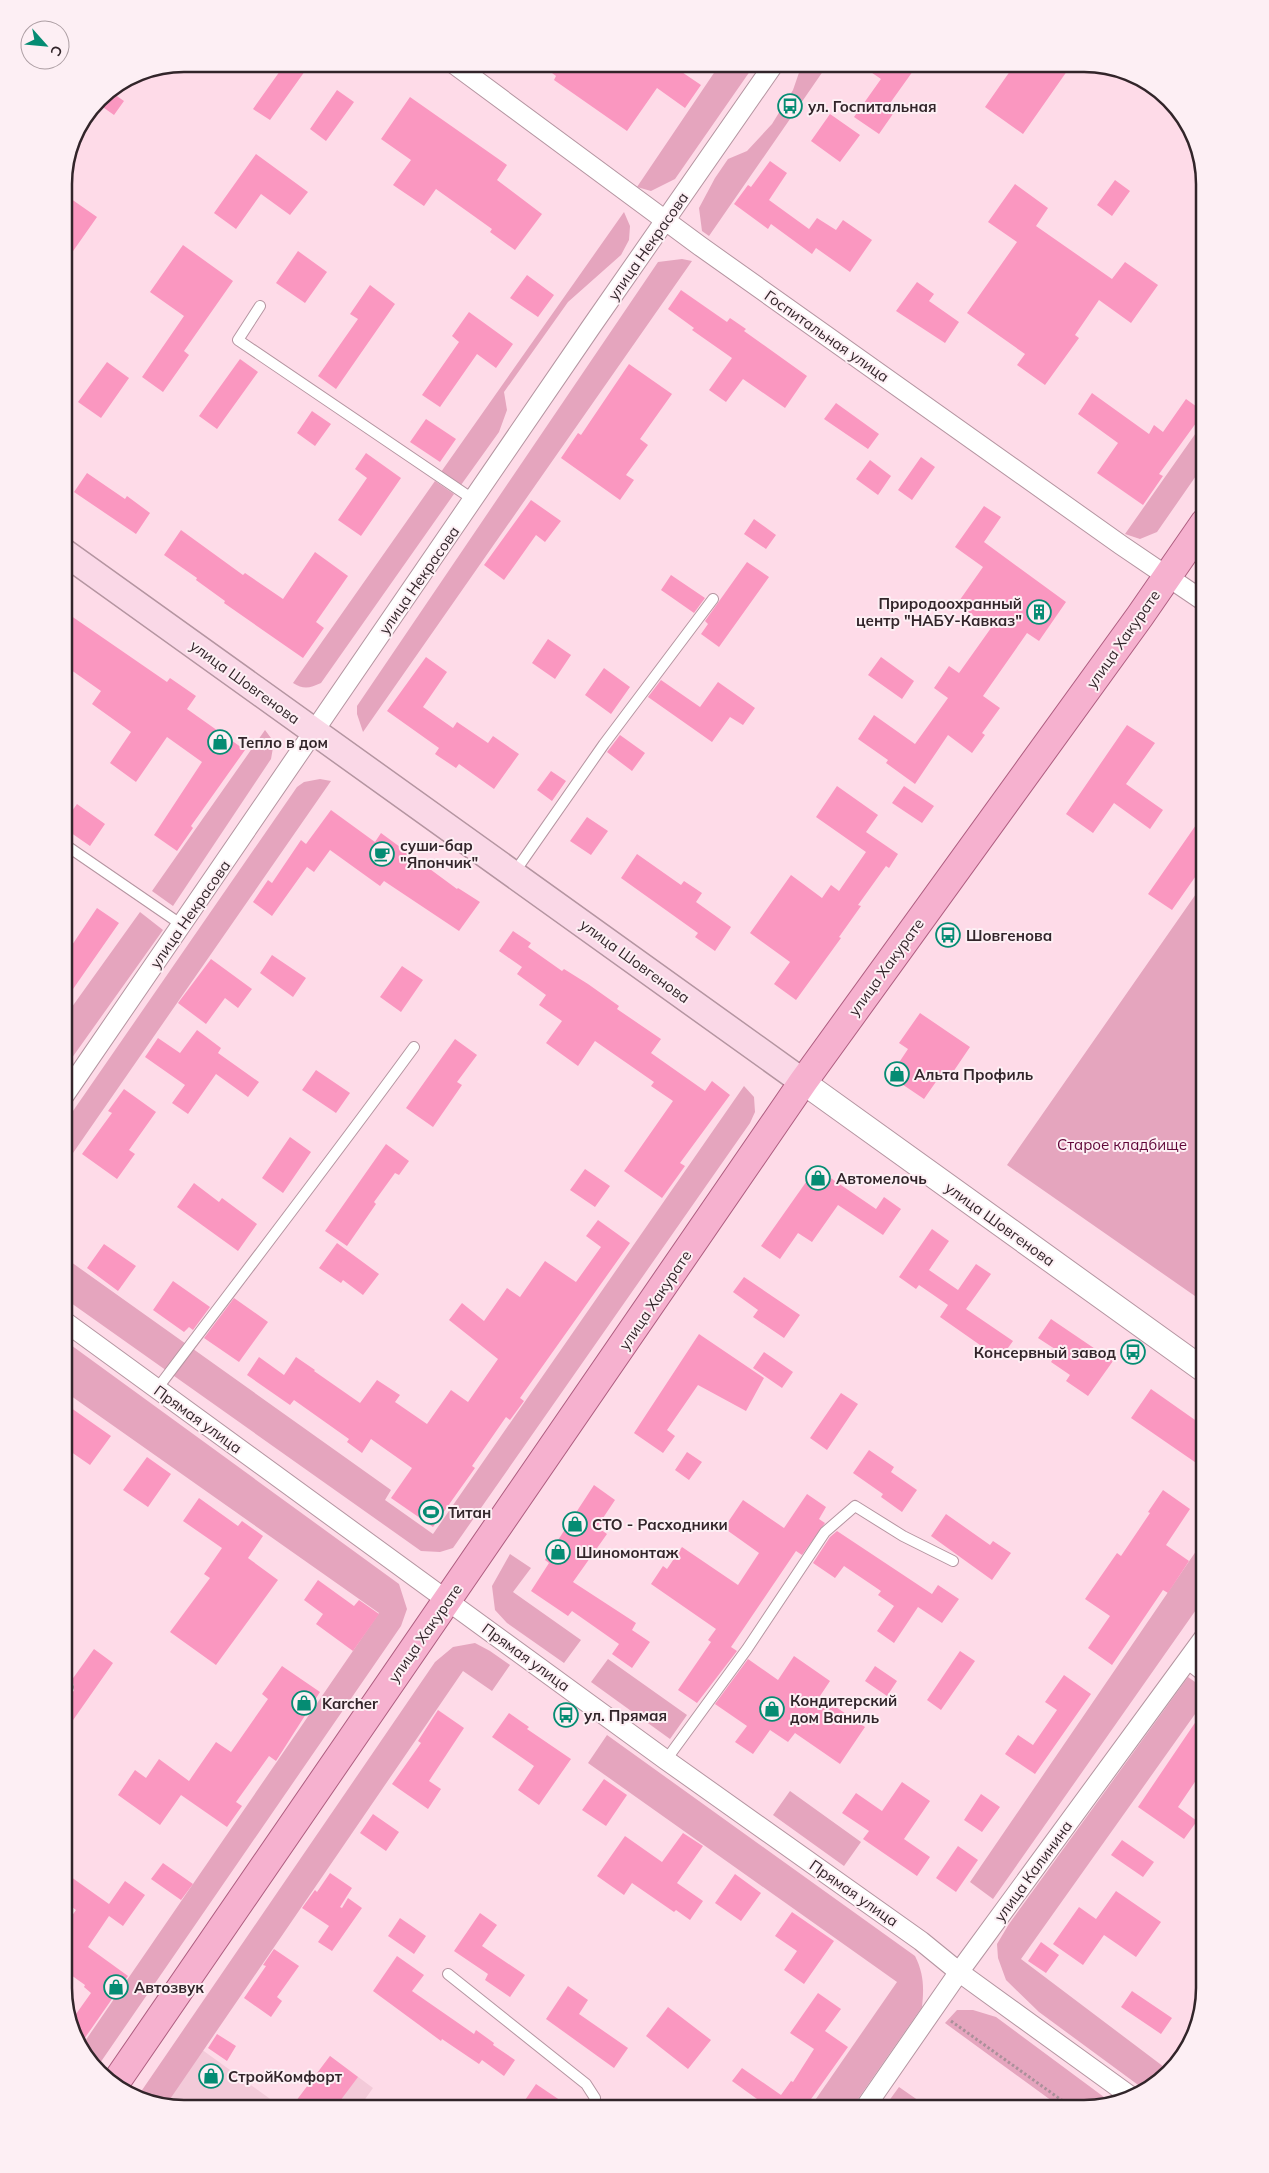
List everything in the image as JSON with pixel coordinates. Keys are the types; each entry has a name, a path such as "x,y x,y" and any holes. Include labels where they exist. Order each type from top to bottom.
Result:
{"main road":[{"name":"улица Хакурате","path":"118,2079 803,1082 1140,616 1196,535"},
{"name":"улица Шовгенова","path":"73,558 803,1082"}],"street":[{"name":"Госпитальная улица","path":"466,73 665,221 1196,596"},
{"name":"улица Некрасова","path":"72,1084 768,73"},
{"name":"улица Шовгенова","path":"803,1082 1196,1365"},
{"name":"Прямая улица","path":"72,1327 666,1760 921,1941 959,1972 1126,2093"},
{"name":"улица Калинина","path":"870,2100 959,1972 1196,1649"}],"lane":[{"path":"260,306 238,340 474,500"},
{"path":"513,874 604,744 714,599"},
{"path":"73,850 182,925"},
{"path":"157,1389 414,1047"},
{"path":"666,1760 747,1649 826,1532 855,1506 903,1536 953,1561"},
{"path":"1186,1663 1196,1671"},
{"path":"448,1974 586,2084 595,2098 594,2100"}],"path":[{"path":"951,2021 1061,2100"}],"shaded area":[{"name":"СтройКомфорт","path":"201,2049 272,2100 178,2100 167,2099"},
{"name":"СтройКомфорт","path":"330,2056 373,2088 364,2100 297,2100"}],"green space":[{"path":"714,73 749,73 675,179 651,191 637,187"},
{"path":"799,73 822,73 709,236 702,231 699,208 715,178 728,159 747,151 772,124 793,90"},
{"path":"624,212 630,226 629,240 621,255 568,302 504,392 507,410 499,432 461,485 441,472"},
{"path":"682,259 692,261 363,732 357,714 357,706 658,262"},
{"path":"1196,433 1196,476 1157,532 1140,539 1125,534"},
{"path":"435,481 454,494 321,683 307,688 293,683"},
{"path":"265,730 274,742 271,759 173,906 152,891"},
{"path":"320,779 331,781 72,1154 72,1112 297,787 304,782"},
{"name":"Старое кладбище","path":"1196,894 1196,1297 1007,1165"},
{"path":"140,912 163,930 73,1057 73,1006"},
{"path":"744,1086 754,1097 755,1112 750,1123 453,1548 440,1552 421,1551 72,1304 72,1263 391,1490 385,1500 433,1534"},
{"path":"72,1346 399,1584 407,1609 401,1626 100,2062 85,2041 379,1613 72,1397"},
{"path":"1196,1551 1196,1610 993,1899 970,1882"},
{"path":"510,1554 531,1568 513,1592 581,1640 564,1663 507,1623 495,1610 492,1586"},
{"path":"475,1643 510,1665 492,1691 463,1671 170,2099 141,2092 435,1662 453,1647"},
{"path":"608,1659 687,1715 670,1739 591,1682"},
{"path":"1188,1677 1196,1683 1196,1713 1021,1959 1164,2068 1140,2086 1039,2012 1006,1980 998,1958 997,1944 1009,1924"},
{"path":"607,1735 915,1956 923,1981 922,2007 857,2100 815,2100 897,1982 588,1763"},
{"path":"790,1791 861,1842 844,1866 773,1815"},
{"path":"957,2010 973,2010 996,2017 1106,2099 1051,2100 945,2023"},
{"path":"899,2087 918,2100 890,2100"}],"building":[{"path":"279,73 304,73 270,120 253,109"},
{"path":"552,73 683,73 701,85 685,108 657,88 627,131 554,80 556,76"},
{"path":"872,73 912,73 888,106 895,111 879,134 854,117 881,79"},
{"path":"1009,73 1066,73 1023,134 985,107"},
{"path":"337,90 354,102 326,141 310,129"},
{"path":"116,96 124,101 114,115 103,107"},
{"path":"410,97 507,165 497,180 542,214 515,250 490,232 492,229 436,189 424,206 393,185 411,160 381,139"},
{"path":"830,114 860,135 840,162 811,141"},
{"path":"256,154 308,192 290,215 261,194 236,229 214,213"},
{"path":"770,161 787,173 769,200 809,229 817,218 836,230 843,220 872,240 850,272 816,248 812,254 771,224 768,229 734,204 748,185 751,187"},
{"path":"1115,180 1130,191 1112,216 1097,205"},
{"path":"1015,184 1048,208 1036,226 1112,279 1125,262 1158,285 1131,323 1099,300 1075,335 1079,338 1045,385 1017,365 1025,354 967,313 1017,242 988,222"},
{"path":"73,200 97,217 73,251"},
{"path":"183,245 233,281 184,351 189,355 163,392 142,377 184,316 150,292"},
{"path":"298,251 327,272 305,303 276,283"},
{"path":"527,275 554,295 538,317 510,298"},
{"path":"917,282 934,294 929,301 959,322 945,343 896,311"},
{"path":"370,285 395,304 336,389 318,376 358,319 350,314"},
{"path":"681,290 727,322 730,318 746,329 744,331 807,376 785,408 743,379 726,402 709,390 732,358 692,330 694,328 668,309"},
{"path":"469,312 513,344 496,368 477,354 440,407 422,395 459,342 452,336"},
{"path":"240,359 258,372 217,429 199,416"},
{"path":"107,362 129,378 101,418 78,402"},
{"path":"629,364 672,394 640,439 648,445 626,475 634,480 620,500 561,458 578,433 581,435"},
{"path":"1092,393 1149,434 1154,425 1163,432 1186,399 1196,406 1196,423 1159,474 1163,476 1143,505 1097,473 1118,443 1078,414"},
{"path":"836,403 879,434 868,449 824,419"},
{"path":"312,411 331,424 315,446 297,433"},
{"path":"426,419 456,439 440,462 410,442"},
{"path":"366,453 401,478 361,536 338,520 367,478 355,469"},
{"path":"921,457 935,467 912,500 898,490"},
{"path":"870,460 891,476 878,495 856,479"},
{"path":"87,473 125,499 127,496 150,513 136,534 74,492"},
{"path":"531,500 561,521 545,542 536,535 504,580 484,565"},
{"path":"984,506 1001,517 984,542 1066,602 1039,641 1027,633 983,696 1000,708 982,733 985,735 972,753 948,735 915,784 886,763 888,760 858,739 874,715 915,744 948,698 934,688 949,666 959,673 991,628 957,604 983,567 955,547"},
{"path":"754,519 776,535 766,549 744,534"},
{"path":"181,530 243,575 245,573 283,599 315,552 348,576 316,622 324,628 303,658 224,603 225,601 196,580 197,578 164,555"},
{"path":"747,562 769,577 719,647 701,634 708,624 705,621"},
{"path":"671,575 705,598 694,613 661,590"},
{"path":"73,617 167,682 170,678 196,696 187,709 245,750 191,826 193,828 177,851 154,835 202,762 167,737 136,782 110,763 131,732 92,704 101,691 73,671"},
{"path":"548,639 571,655 555,679 532,663"},
{"path":"426,657 447,672 423,707 453,728 457,722 488,743 493,736 519,754 494,789 459,764 456,768 435,754 439,748 387,711"},
{"path":"881,657 914,681 902,699 868,675"},
{"path":"604,668 630,687 611,714 585,695"},
{"path":"661,680 700,707 718,682 755,708 743,725 730,717 712,742 648,697"},
{"path":"1127,725 1155,743 1126,784 1163,810 1150,829 1114,803 1093,833 1066,814"},
{"path":"620,735 645,753 632,771 607,752"},
{"path":"551,771 566,781 552,801 537,790"},
{"path":"837,786 878,815 866,832 898,854 889,868 886,866 858,905 861,906 839,937 841,938 796,1000 774,984 790,962 750,933 791,875 822,898 831,885 839,891 866,852 816,817"},
{"path":"904,786 934,806 922,823 892,803"},
{"path":"77,804 105,824 90,846 73,834 73,810"},
{"path":"331,810 375,842 381,833 457,889 480,902 459,931 384,881 380,886 330,850 314,872 307,867 272,916 253,902 268,880 272,883 301,840 306,844"},
{"path":"587,817 608,831 591,855 570,841"},
{"path":"1196,825 1196,876 1172,910 1148,894"},
{"path":"637,854 681,885 684,881 702,893 696,902 731,927 715,951 695,937 698,933 621,878"},
{"path":"97,908 119,923 73,990 73,944"},
{"path":"513,931 531,943 528,947 562,971 564,969 588,984 619,1006 617,1009 661,1039 651,1053 705,1091 712,1081 730,1095 680,1163 685,1166 662,1198 624,1171 673,1101 651,1086 654,1082 595,1041 578,1066 546,1043 562,1021 539,1005 546,995 517,974 522,967 499,951"},
{"path":"272,955 306,978 293,997 260,973"},
{"path":"211,959 252,989 238,1008 225,998 206,1024 178,1003"},
{"path":"402,966 423,980 401,1012 380,997"},
{"path":"920,1013 970,1047 949,1078 942,1073 924,1099 890,1076 908,1049 899,1043"},
{"path":"197,1030 221,1048 218,1053 259,1082 248,1097 216,1074 188,1114 172,1103 185,1085 145,1057 158,1038 180,1053"},
{"path":"455,1039 477,1055 457,1082 462,1085 433,1127 406,1108"},
{"path":"316,1070 350,1093 336,1113 302,1090"},
{"path":"124,1089 156,1112 129,1150 135,1154 117,1179 82,1154 112,1113 108,1111"},
{"path":"290,1137 311,1152 283,1193 262,1178"},
{"path":"386,1144 409,1161 399,1175 395,1173 374,1202 376,1204 347,1246 325,1231"},
{"path":"816,1168 876,1209 884,1197 901,1209 883,1235 838,1205 812,1242 798,1233 780,1259 761,1246"},
{"path":"585,1169 610,1186 595,1207 570,1190"},
{"path":"194,1183 219,1202 222,1198 257,1224 238,1251 177,1207"},
{"path":"598,1220 630,1243 520,1398 524,1401 510,1420 506,1417 472,1466 475,1468 433,1527 391,1498 412,1468 371,1439 362,1453 347,1442 349,1439 294,1400 290,1405 247,1375 259,1357 284,1375 296,1357 360,1403 377,1380 400,1395 395,1402 427,1424 451,1390 468,1402 498,1359 449,1320 462,1303 484,1321 507,1288 520,1297 545,1261 576,1282 601,1247 586,1236"},
{"path":"932,1229 949,1241 929,1270 958,1290 976,1264 991,1274 966,1309 1013,1341 1000,1359 940,1317 948,1305 919,1285 916,1289 899,1277"},
{"path":"337,1243 379,1274 363,1295 343,1280 341,1283 319,1268"},
{"path":"104,1244 136,1266 118,1291 87,1268"},
{"path":"744,1277 800,1315 784,1338 753,1317 758,1310 733,1292"},
{"path":"173,1281 210,1307 193,1330 189,1327 184,1332 153,1310"},
{"path":"234,1298 268,1322 239,1362 204,1338"},
{"path":"1051,1319 1113,1361 1088,1396 1066,1381 1070,1375 1051,1362 1058,1351 1038,1338"},
{"path":"699,1334 764,1378 746,1411 698,1385 667,1430 675,1436 663,1453 634,1433"},
{"path":"764,1352 793,1372 782,1388 753,1368"},
{"path":"1151,1389 1196,1421 1196,1463 1131,1418"},
{"path":"841,1393 858,1404 827,1450 810,1438"},
{"path":"72,1409 111,1436 90,1465 72,1453"},
{"path":"869,1450 894,1467 891,1472 917,1490 902,1512 881,1497 883,1494 853,1473"},
{"path":"687,1452 702,1462 689,1480 675,1470"},
{"path":"147,1457 171,1474 148,1507 123,1490"},
{"path":"594,1485 615,1500 597,1527 607,1534 573,1582 636,1623 632,1630 650,1642 632,1668 612,1654 619,1644 572,1611 568,1616 531,1591 549,1563 545,1560"},
{"path":"1163,1490 1190,1509 1166,1545 1189,1561 1168,1593 1163,1590 1112,1665 1088,1648 1110,1616 1085,1599 1117,1553 1121,1556"},
{"path":"807,1494 826,1507 819,1519 825,1523 802,1555 796,1551 731,1647 737,1651 697,1703 678,1690 711,1642 708,1640 716,1629 651,1584 663,1566 667,1569 682,1547 738,1585 759,1553 724,1528 743,1500 784,1528"},
{"path":"199,1498 238,1526 242,1521 263,1536 248,1558 278,1580 216,1665 170,1632 210,1578 204,1574 222,1548 183,1521"},
{"path":"946,1514 990,1545 993,1541 1011,1553 992,1580 931,1536"},
{"path":"837,1531 932,1594 938,1585 959,1599 942,1623 918,1607 894,1643 877,1631 894,1606 878,1595 881,1591 844,1566 835,1578 813,1563 830,1537"},
{"path":"318,1580 354,1606 359,1600 379,1614 353,1651 316,1624 323,1614 304,1600"},
{"path":"94,1649 113,1663 72,1721 72,1692 74,1691 72,1679"},
{"path":"960,1651 975,1661 941,1710 927,1700"},
{"path":"794,1656 830,1681 820,1696 865,1727 840,1764 795,1733 788,1742 770,1730 753,1754 735,1742 747,1726 715,1704 748,1659 778,1680"},
{"path":"282,1666 320,1692 276,1761 269,1756 236,1802 242,1806 227,1827 181,1795 160,1825 118,1795 135,1770 146,1778 159,1759 189,1781 216,1742 231,1752 268,1699 262,1694"},
{"path":"875,1666 897,1681 887,1696 865,1681"},
{"path":"1064,1675 1091,1694 1035,1774 1005,1754 1018,1735 1033,1745 1057,1710 1045,1702"},
{"path":"438,1710 464,1728 429,1781 441,1789 428,1809 392,1784 421,1743 418,1741"},
{"path":"509,1713 529,1727 527,1729 571,1759 539,1805 518,1790 534,1766 492,1737"},
{"path":"1196,1721 1196,1780 1178,1807 1196,1820 1196,1822 1184,1839 1138,1807"},
{"path":"604,1779 627,1795 606,1826 582,1810"},
{"path":"902,1782 930,1801 904,1839 930,1857 917,1876 863,1839 869,1831 842,1813 856,1793 882,1811"},
{"path":"981,1794 1000,1807 982,1832 964,1820"},
{"path":"373,1814 399,1832 386,1851 360,1833"},
{"path":"683,1833 703,1846 677,1883 703,1901 690,1920 676,1910 674,1912 632,1883 624,1895 597,1876 625,1836 662,1862"},
{"path":"1122,1840 1154,1862 1143,1877 1111,1855"},
{"path":"958,1846 978,1860 956,1892 936,1878"},
{"path":"163,1863 193,1884 181,1900 151,1879"},
{"path":"330,1873 352,1888 340,1907 342,1908 348,1898 362,1908 332,1951 318,1942 329,1926 302,1908 315,1890 317,1892"},
{"path":"735,1874 761,1893 741,1921 715,1903"},
{"path":"72,1878 109,1904 125,1881 145,1895 123,1926 109,1916 88,1947 128,1976 84,2039 76,2014 91,1993 84,1987 85,1985 72,1976 72,1916 76,1910 72,1907"},
{"path":"1116,1891 1161,1922 1136,1957 1104,1935 1083,1965 1053,1944 1079,1907 1096,1919"},
{"path":"792,1912 834,1941 804,1984 784,1970 797,1951 775,1936"},
{"path":"480,1913 497,1925 482,1946 525,1975 510,1997 485,1980 488,1974 454,1951"},
{"path":"400,1918 426,1936 414,1954 388,1936"},
{"path":"1041,1942 1059,1955 1046,1973 1028,1961"},
{"path":"274,1949 299,1966 277,1997 282,2001 271,2017 244,1998 266,1966 263,1965"},
{"path":"397,1956 424,1975 412,1991 474,2034 476,2030 494,2043 493,2045 515,2060 504,2076 482,2060 479,2064 442,2039 441,2041 373,1991"},
{"path":"568,1986 588,2000 579,2014 628,2048 614,2068 546,2019"},
{"path":"1132,1991 1172,2018 1161,2034 1121,2007"},
{"path":"818,1993 841,2009 825,2031 848,2047 810,2100 758,2100 732,2081 742,2068 781,2095 791,2081 793,2082 814,2049 790,2033"},
{"path":"668,2007 711,2040 688,2069 646,2036"},
{"path":"217,2034 236,2046 227,2061 208,2048"},
{"path":"330,2056 358,2077 341,2100 297,2100"},
{"path":"536,2084 560,2100 525,2100"}],"place":[{"name":"ул. Госпитальная","path":"790,106"},
{"name":"Природоохранный центр \"НАБУ-Кавказ\"","path":"1039,612"},
{"name":"Тепло в дом","path":"220,742"},
{"name":"суши-бар \"Япончик\"","path":"382,854"},
{"name":"Шовгенова","path":"948,935"},
{"name":"Альта Профиль","path":"897,1074"},
{"name":"Автомелочь","path":"818,1178"},
{"name":"Консервный завод","path":"1133,1352"},
{"name":"Титан","path":"431,1512"},
{"name":"СТО - Расходники","path":"575,1524"},
{"name":"Шиномонтаж","path":"558,1552"},
{"name":"Karcher","path":"304,1703"},
{"name":"Кондитерский дом Ваниль","path":"772,1709"},
{"name":"ул. Прямая","path":"566,1715"},
{"name":"Автозвук","path":"116,1987"},
{"name":"СтройКомфорт","path":"211,2076"}]}
